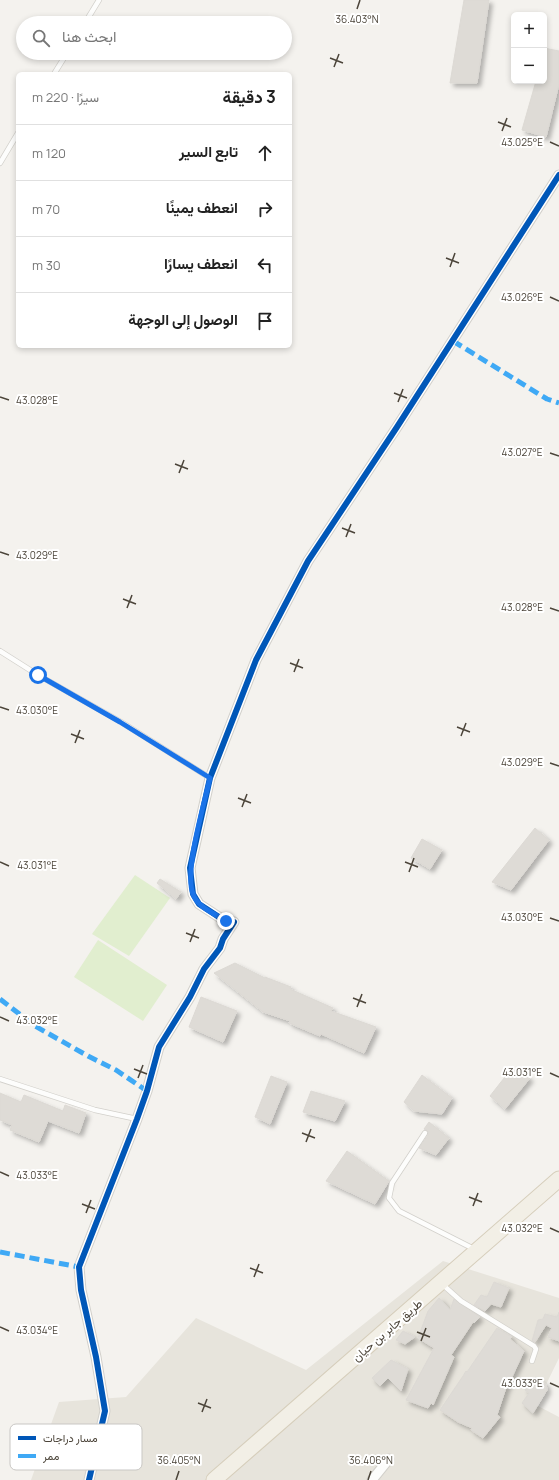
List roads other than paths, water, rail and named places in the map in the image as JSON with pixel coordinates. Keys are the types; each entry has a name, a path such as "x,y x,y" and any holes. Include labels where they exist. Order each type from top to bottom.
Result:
{"main road":[{"name":"طريق جابر بن حيان","path":"214,1480 559,1179"}],"street":[{"path":"102,1424 105,1411 96,1357 81,1290 79,1267 147,1091 159,1047 190,997 204,970 220,948 223,939 234,922 226,921 199,904 193,894 190,868 210,778 256,660 308,560 397,427 559,175"},
{"path":"372,1480 389,1459"},
{"path":"89,1480 91,1470"}],"lane":[{"path":"89,16 99,0"},
{"path":"55,72 63,60"},
{"path":"0,163 16,136"},
{"path":"0,651 38,675 120,722 210,778"},
{"path":"0,1079 95,1110 137,1118"},
{"path":"425,1133 392,1183 389,1198 399,1211 477,1250"},
{"path":"440,1283 461,1301 534,1346 536,1349 532,1361"}]}
